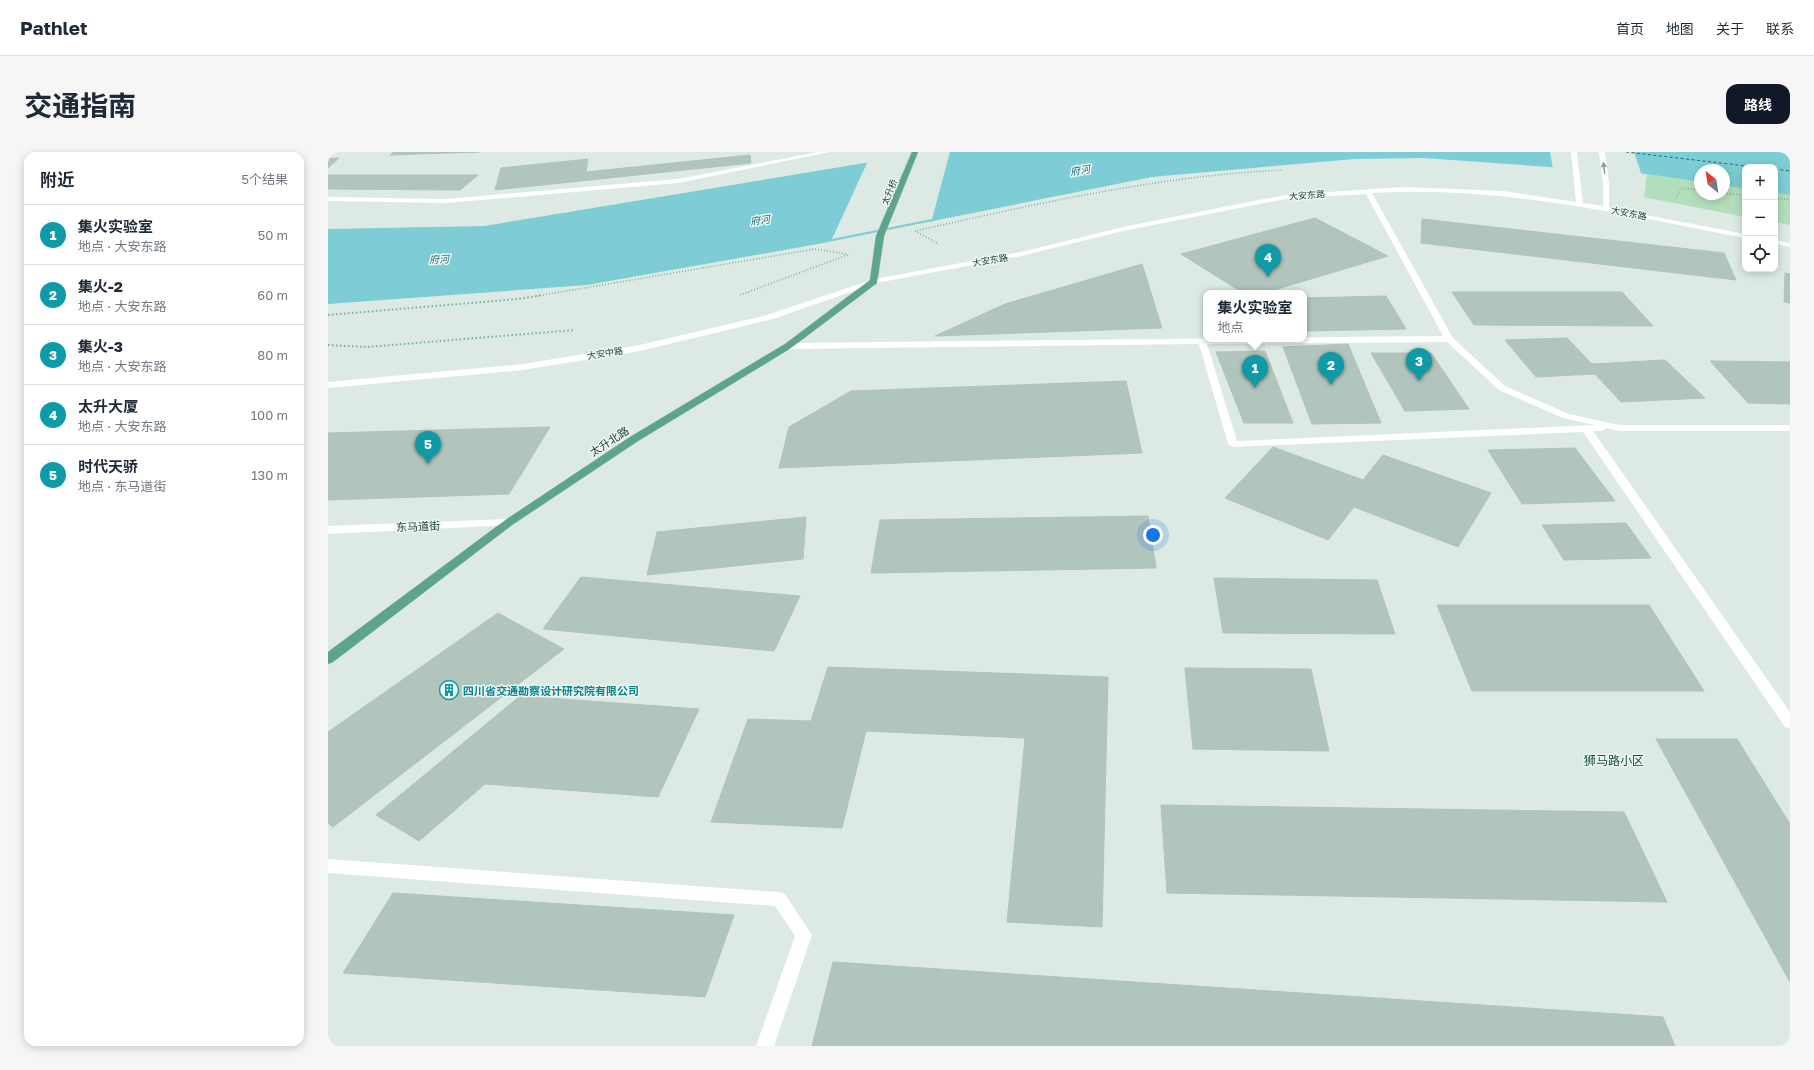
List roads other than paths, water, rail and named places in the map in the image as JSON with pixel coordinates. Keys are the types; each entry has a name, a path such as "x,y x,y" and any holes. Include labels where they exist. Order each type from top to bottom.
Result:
{"main road":[{"name":"太升桥","path":"874,281 880,236 914,153"},
{"name":"太升北路","path":"328,659 508,523 634,439 788,346 874,281"}],"street":[{"path":"328,199 446,201 678,180 827,152"},
{"path":"1574,152 1580,205"},
{"path":"1602,152 1606,184 1606,209"},
{"name":"大安东路","path":"874,281 1021,254 1123,229 1278,198 1403,189 1503,194 1606,209 1742,235"},
{"path":"1368,191 1449,339 1502,388 1566,416 1619,428"},
{"path":"1778,243 1790,245"},
{"name":"大安中路","path":"328,385 523,367 640,348 770,317 874,281"},
{"path":"1307,340 1449,339"},
{"path":"788,346 1202,341 1233,444 1619,428 1790,428"},
{"path":"1586,429 1790,723"},
{"name":"东马道街","path":"328,530 508,523"},
{"path":"328,866 779,899 804,935 765,1046"}],"water":[{"name":"府河","path":"931,152 1790,152 1790,195 1778,193 1778,164 1742,164 1742,188 1730,186 1730,164 1694,164 1694,181 1647,174 1424,158 1355,159 1152,177 818,244 587,285 328,304 328,229 484,226"}],"place":[{"name":"太升大厦","path":"1268,277"},
{"name":"集火-3","path":"1419,381"},
{"name":"集火-2","path":"1331,385"},
{"name":"集火实验室","path":"1255,388"},
{"name":"时代天骄","path":"428,464"},
{"name":"四川省交通勘察设计研究院有限公司","path":"449,690"}],"district":[{"name":"狮马路小区","path":"1614,760"}]}
